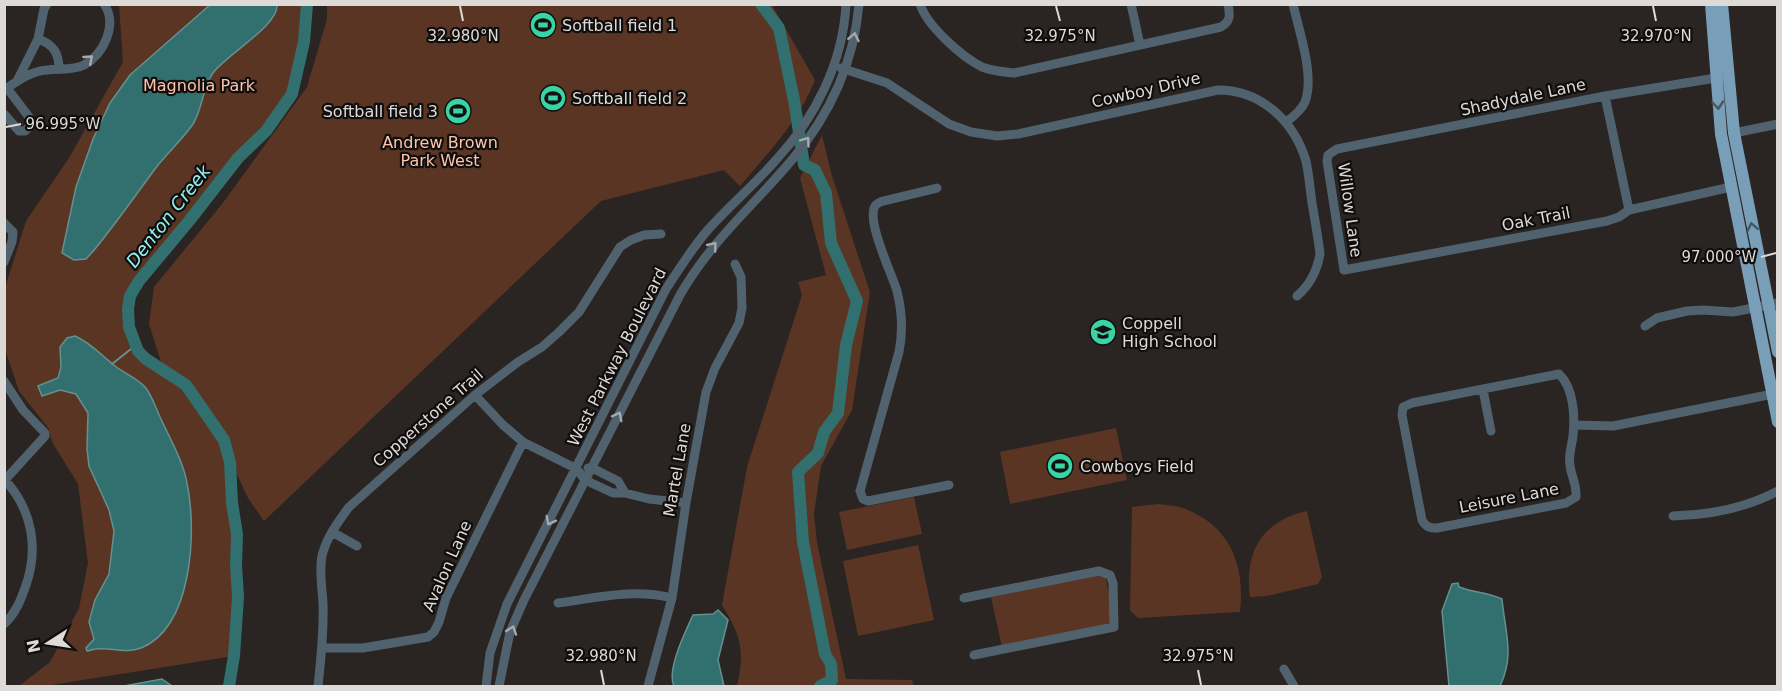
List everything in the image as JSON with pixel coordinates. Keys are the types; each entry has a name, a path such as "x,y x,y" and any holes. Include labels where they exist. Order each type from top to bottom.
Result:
{"main road":[{"path":"1711,4 1722,77 1778,352"},
{"path":"1722,4 1721,134 1731,187 1767,305 1778,422"}],"street":[{"path":"17,81 38,39 47,4"},
{"path":"4,114 17,130 22,132 30,128 31,119 6,89 17,81 44,70 68,70 86,64 99,50 110,32 110,20 104,4"},
{"name":"West Parkway Boulevard","path":"486,687 490,654 507,604 666,289 687,255 787,147 815,106 834,66 842,37 846,4"},
{"name":"West Parkway Boulevard","path":"499,687 510,632 524,600 691,276 711,247 790,162 829,107 845,69 855,35 859,4"},
{"path":"920,4 932,27 973,62 998,72 1014,73 1221,27 1227,24 1230,15 1228,4"},
{"path":"1131,4 1140,45"},
{"path":"1286,122 1298,113 1305,102 1309,82 1293,4"},
{"path":"38,39 52,46 59,61 59,69"},
{"name":"Cowboy Drive","path":"834,66 876,78 898,88 949,124 971,132 997,136 1018,134 1218,90 1239,91 1252,96 1274,110 1286,122 1302,150 1306,164 1320,254 1318,266 1310,281 1297,296"},
{"name":"Shadydale Lane","path":"1328,155 1338,149 1605,96 1722,77"},
{"path":"1605,96 1629,210"},
{"path":"1734,133 1778,124"},
{"name":"Willow Lane","path":"1328,155 1327,161 1344,270"},
{"name":"Oak Trail","path":"1344,270 1607,221 1629,210 1731,187"},
{"path":"937,188 883,201 877,204 874,211 875,227 897,292 902,336 860,492 863,500 868,501 949,485"},
{"path":"4,223 13,231 12,242 4,262"},
{"name":"Copperstone Trail","path":"318,687 322,648 322,556 332,532 349,507 475,395 542,347 559,332 579,312 620,247 631,240 661,234"},
{"name":"Martel Lane","path":"648,687 672,598 686,502 706,393 715,368 739,323 742,308 741,277 735,264"},
{"path":"1645,326 1657,318 1687,311 1733,312 1767,305"},
{"name":"Leisure Lane","path":"1559,374 1566,381 1574,425 1569,464 1576,487 1576,497 1566,503 1437,528 1429,528 1422,520 1402,415 1403,407 1412,403 1559,374"},
{"path":"4,381 17,402 45,433 45,436 5,480 16,492 23,505 30,525 33,558 32,568 16,611 4,624"},
{"path":"1483,390 1491,431"},
{"path":"1574,425 1613,426 1775,394"},
{"path":"475,395 503,426 523,442 577,469 585,480 613,493 686,502"},
{"name":"Avalon Lane","path":"322,648 363,648 428,637 434,632 451,587 523,442"},
{"path":"577,469 592,468 618,481 625,493"},
{"path":"1673,516 1729,510 1778,491"},
{"path":"332,532 357,546"},
{"path":"964,598 1099,571 1110,575 1113,583 1114,627 974,655"},
{"path":"558,603 625,593 652,593 672,598"},
{"path":"1284,669 1294,687"}],"green space":[{"path":"119,5 307,5 304,42 292,94 266,131 238,158 139,281 130,296 129,327 138,351 171,376 162,365 149,324 154,287 222,204 307,87 327,19 327,5 772,5 815,80 792,123 740,186 724,170 601,201 264,521 248,498 229,457 237,534 238,597 234,656 45,686 19,686 50,662 79,608 88,563 78,484 52,442 49,429 19,391 5,349 5,288 26,221 69,158 123,62"},
{"path":"822,135 832,176 870,292 852,410 821,466 814,514 817,543 846,679 912,680 914,686 737,686 741,663 740,644 722,605 747,467 802,295 798,282 826,275 800,178"},
{"path":"1116,428 1127,480 1010,504 1000,452"},
{"path":"914,497 922,534 847,550 839,512"},
{"path":"1158,504 1183,508 1202,517 1225,538 1237,565 1241,595 1240,612 1138,618 1130,610 1132,507"},
{"path":"1307,511 1322,577 1318,584 1267,596 1250,597 1250,566 1259,541 1278,522"},
{"path":"918,545 934,620 858,636 843,561"},
{"path":"1105,574 1115,625 1002,647 991,597"}],"water":[{"path":"211,4 277,5 270,22 213,73 193,124 155,169 95,249 86,259 74,260 62,253 76,187 93,139 110,103 130,75"},
{"path":"75,336 145,387 179,458 187,483 190,503 191,550 181,599 172,620 158,637 135,650 95,649 87,651 86,648 94,639 89,622 95,600 109,574 114,531 109,510 89,466 88,413 76,394 60,390 42,396 38,386 58,378 61,367 60,347 67,338"},
{"path":"1458,583 1459,587 1502,599 1508,654 1505,675 1500,686 1449,686 1442,611 1452,584"},
{"path":"718,610 728,620 718,660 724,686 674,686 672,679 675,661 693,615 713,614"},
{"path":"162,679 172,686 124,686"}],"waterway":[{"name":"Denton Creek","path":"229,686 234,656 238,597 237,534 232,503 230,462 224,440 186,385 146,359 138,351 129,327 128,309 130,296 139,281 238,158 266,131 292,94 304,42 307,4"},
{"path":"761,4 779,28 794,100 804,165 815,170 826,193 831,243 857,301 846,345 838,413 824,432 818,453 798,472 803,542 825,654 831,664 832,680 820,686"},
{"path":"112,364 136,345"}],"place":[{"name":"Softball field 1","path":"543,25"},
{"name":"Softball field 2","path":"553,98"},
{"name":"Softball field 3","path":"458,111"},
{"name":"Coppell High School","path":"1103,332"},
{"name":"Cowboys Field","path":"1060,466"}],"park label":[{"name":"Magnolia Park","path":"199,85"},
{"name":"Andrew Brown Park West","path":"440,151"}]}
